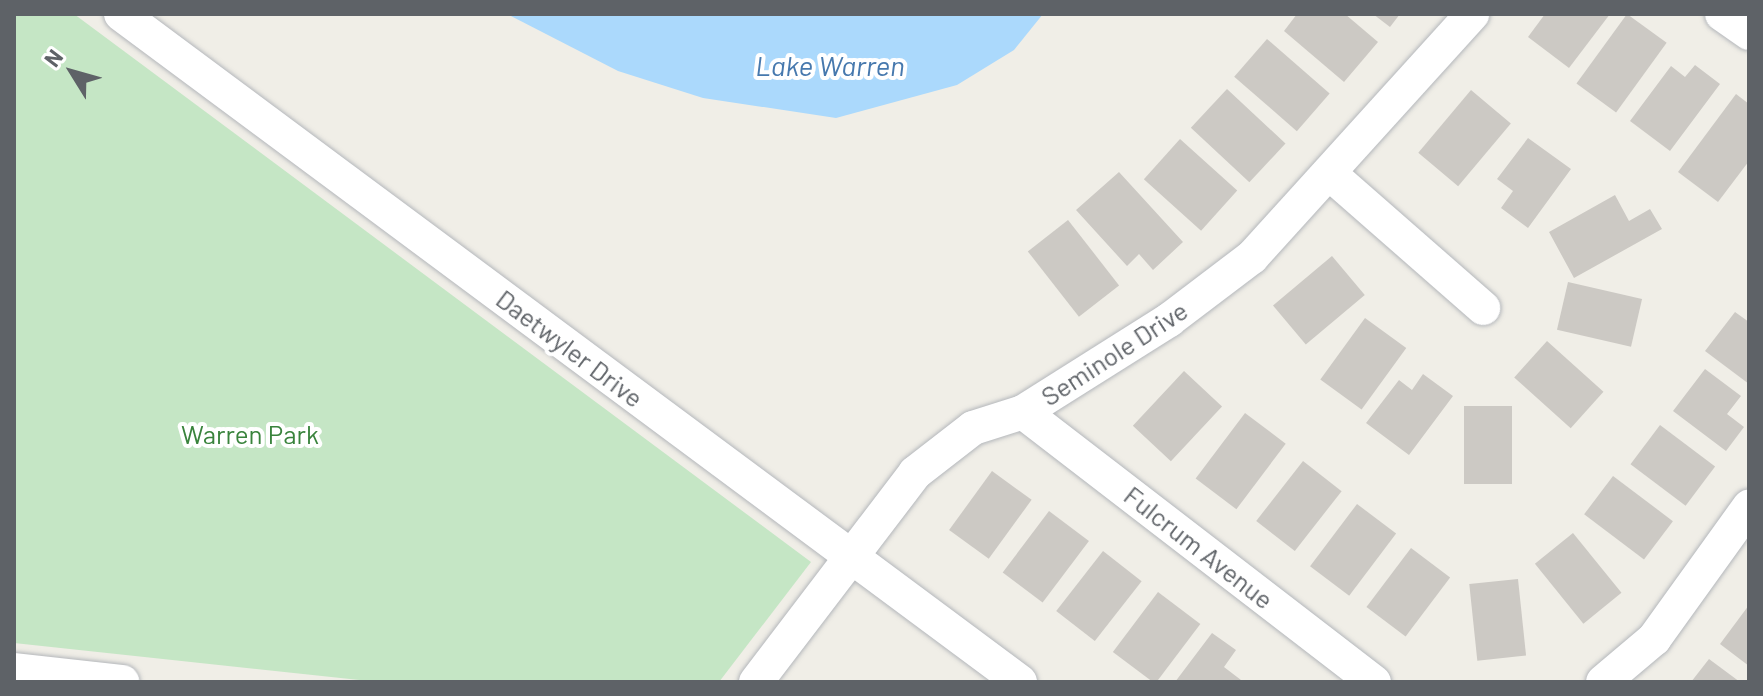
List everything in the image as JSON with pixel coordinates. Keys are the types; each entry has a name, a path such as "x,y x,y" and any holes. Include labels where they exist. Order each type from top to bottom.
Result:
{"street":[{"name":"Daetwyler Drive","path":"121,14 1020,682"},
{"name":"Seminole Drive","path":"756,682 915,473 973,428 1023,412 1169,320 1240,266 1329,173 1472,14"},
{"path":"1722,14 1749,33"},
{"path":"1329,173 1483,308"},
{"name":"Fulcrum Avenue","path":"1023,412 1374,682"},
{"path":"1603,682 1654,639 1749,507"},
{"path":"14,670 122,682"}],"green space":[{"name":"Warren Park","path":"14,14 74,14 811,562 719,682 378,682 14,643"}],"water":[{"name":"Lake Warren","path":"507,14 1043,14 1014,50 957,85 836,118 703,98 618,71"}],"building":[{"path":"1297,14 1345,14 1378,42 1344,82 1284,31"},
{"path":"1373,14 1400,14 1390,27"},
{"path":"1545,14 1610,14 1569,68 1528,37"},
{"path":"1627,14 1667,43 1616,112 1576,84"},
{"path":"1267,39 1330,93 1297,131 1234,77"},
{"path":"1695,65 1720,84 1670,151 1630,121 1671,66 1685,77"},
{"path":"1227,89 1286,144 1249,182 1191,128"},
{"path":"1471,90 1511,123 1458,186 1418,153"},
{"path":"1736,94 1749,104 1749,161 1718,202 1678,172"},
{"path":"1528,138 1571,169 1528,228 1501,208 1513,191 1497,179"},
{"path":"1180,139 1237,191 1201,231 1144,179"},
{"path":"1119,172 1183,242 1153,270 1139,254 1127,266 1076,210"},
{"path":"1615,195 1629,221 1650,209 1662,229 1574,278 1549,232"},
{"path":"1068,220 1119,285 1079,317 1028,251"},
{"path":"1332,256 1365,295 1306,345 1273,305"},
{"path":"1568,282 1642,299 1631,347 1557,330"},
{"path":"1735,312 1749,322 1749,384 1705,351"},
{"path":"1365,318 1406,348 1362,409 1320,379"},
{"path":"1547,341 1603,392 1571,428 1514,377"},
{"path":"1705,369 1741,396 1727,414 1744,427 1726,451 1673,411"},
{"path":"1184,371 1222,406 1171,461 1133,426"},
{"path":"1423,374 1453,396 1409,455 1366,423 1399,380 1412,390"},
{"path":"1464,406 1512,406 1512,484 1464,484"},
{"path":"1245,413 1286,444 1236,509 1196,478"},
{"path":"1660,425 1715,467 1686,506 1631,464"},
{"path":"1303,461 1342,491 1295,551 1256,521"},
{"path":"992,471 1032,500 989,559 949,530"},
{"path":"1613,476 1673,521 1644,559 1584,514"},
{"path":"1357,504 1396,533 1349,596 1310,566"},
{"path":"1049,511 1089,541 1043,603 1003,572"},
{"path":"1573,533 1621,593 1583,624 1535,564"},
{"path":"1411,548 1450,577 1406,637 1366,607"},
{"path":"1103,551 1142,581 1095,641 1056,611"},
{"path":"1518,579 1526,656 1477,661 1469,584"},
{"path":"1158,592 1200,624 1157,682 1113,652"},
{"path":"1749,605 1749,666 1720,644"},
{"path":"1212,633 1236,650 1224,667 1241,680 1175,682"},
{"path":"1709,659 1740,682 1691,682"}]}
